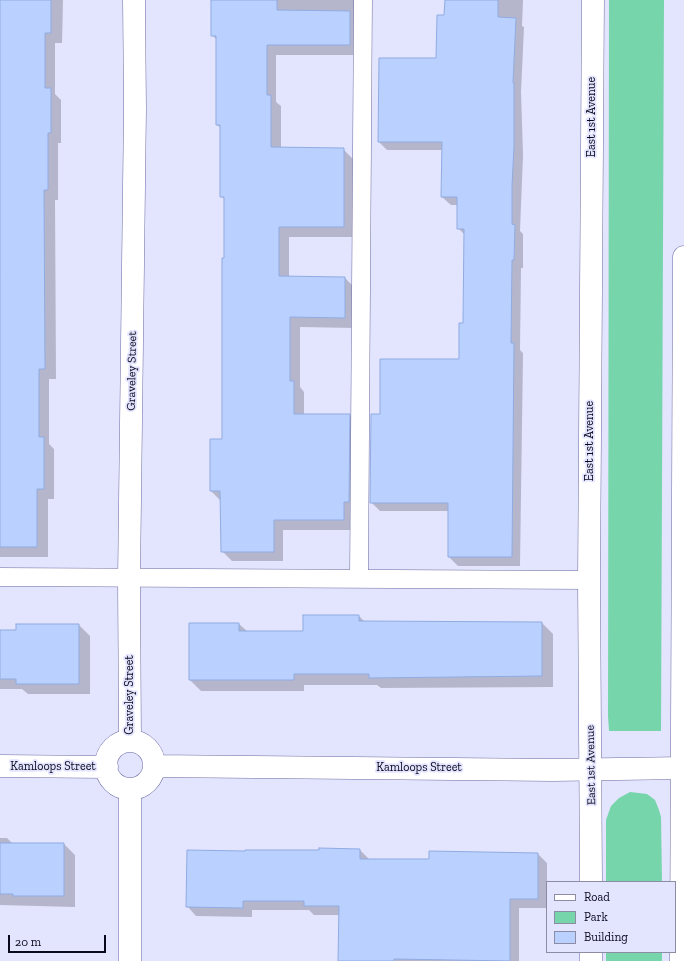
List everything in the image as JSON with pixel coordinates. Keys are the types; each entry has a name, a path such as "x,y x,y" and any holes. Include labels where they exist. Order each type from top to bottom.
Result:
{"street":[{"name":"Graveley Street","path":"130,741 129,579 135,108 134,0"},
{"name":"East 1st Avenue","path":"591,881 592,770 589,580 593,0"},
{"path":"681,961 684,257"},
{"path":"130,741 144,746 150,752 154,766 149,780 144,785 130,789 116,785 111,780 106,767 110,752 122,743 130,741"},
{"name":"Kamloops Street","path":"0,766 106,767"},
{"name":"Kamloops Street","path":"154,766 592,770 683,768"},
{"path":"130,789 130,961"}],"lane":[{"path":"359,579 363,0"},
{"path":"0,577 129,579 589,580"}],"green space":[{"path":"609,0 664,0 661,731 609,731"},
{"path":"630,792 647,794 655,800 661,817 662,881 606,881 606,820 611,806 619,798"},
{"path":"606,953 662,953 662,961 606,961"}],"building":[{"path":"0,0 51,0 51,33 45,33 45,88 51,88 51,133 48,133 48,190 44,190 45,369 39,369 39,437 44,437 44,489 37,489 37,547 0,547"},
{"path":"211,0 277,0 277,10 350,11 350,45 267,45 267,95 271,95 271,147 344,148 344,227 279,227 279,276 345,277 345,318 290,317 290,381 294,381 294,414 350,414 349,502 344,502 344,520 274,520 274,552 221,552 220,491 210,491 210,439 222,439 222,258 224,258 224,197 220,197 220,125 216,125 216,36 211,36"},
{"path":"445,0 498,0 498,17 516,18 513,83 514,146 512,186 512,224 515,225 514,260 512,260 511,343 514,343 512,557 448,557 448,503 370,503 371,414 380,414 380,359 459,359 459,323 463,323 464,229 457,229 457,197 441,197 442,142 378,142 379,58 436,58 437,15 444,15"},
{"path":"303,615 359,615 359,621 542,622 542,676 369,678 369,674 294,674 294,680 189,680 189,623 239,623 239,631 303,631"},
{"path":"16,624 79,624 79,684 16,684 16,679 0,679 0,630 16,630"},
{"path":"0,843 64,843 64,896 13,896 13,894 0,894"},
{"path":"319,848 360,849 360,859 429,859 429,851 538,853 538,899 510,899 510,961 394,959 394,961 338,961 339,906 304,906 304,901 243,901 243,908 186,907 187,850 319,850"}]}
